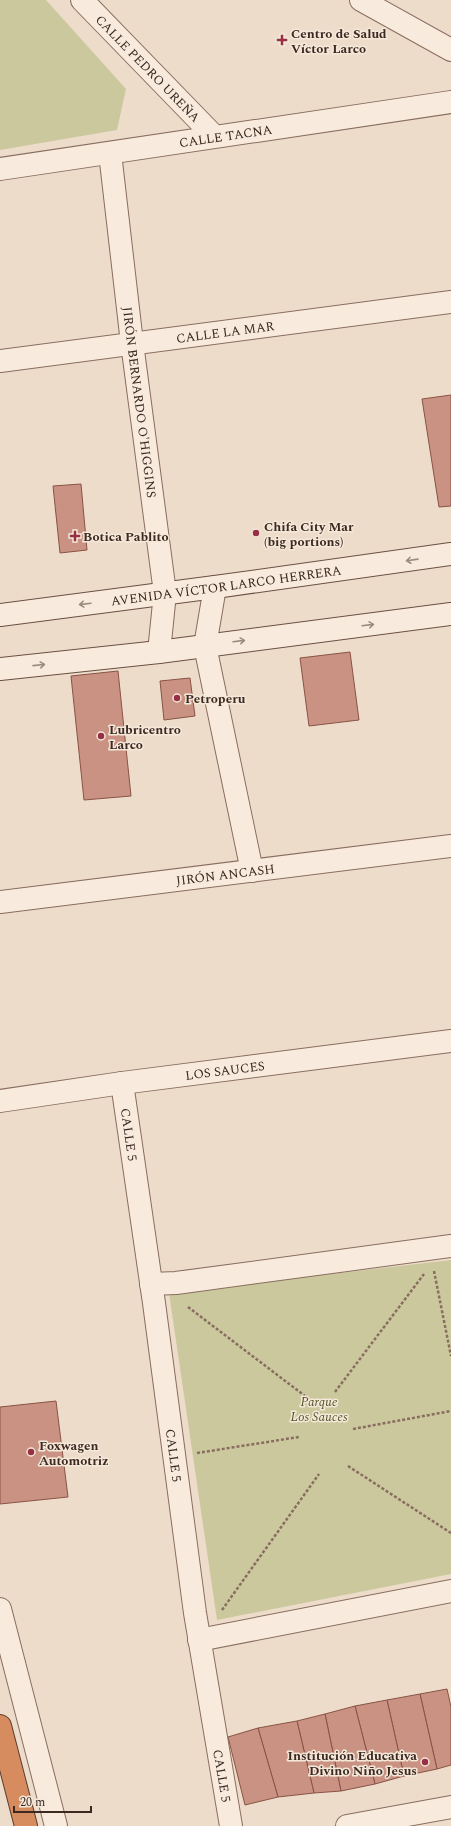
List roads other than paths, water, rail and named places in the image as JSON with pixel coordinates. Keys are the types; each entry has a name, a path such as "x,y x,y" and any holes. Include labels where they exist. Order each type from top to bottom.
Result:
{"highway":[{"path":"0,1726 26,1826"}],"street":[{"name":"CALLE PEDRO UREÑA","path":"82,0 214,136"},
{"path":"361,0 451,50"},
{"name":"CALLE TACNA","path":"0,169 451,102"},
{"name":"JIRÓN BERNARDO O'HIGGINS","path":"110,153 132,343 165,593 159,652"},
{"name":"CALLE LA MAR","path":"0,361 451,302"},
{"name":"AVENIDA VÍCTOR LARCO HERRERA","path":"0,615 451,554"},
{"path":"215,587 205,646 252,871"},
{"path":"0,669 159,652 451,614"},
{"name":"JIRÓN ANCASH","path":"0,902 451,846"},
{"name":"LOS SAUCES","path":"0,1101 122,1083 451,1041"},
{"name":"CALLE 5","path":"122,1083 151,1284 199,1640 231,1826"},
{"path":"151,1284 176,1283 451,1246"},
{"path":"199,1640 451,1591"},
{"path":"0,1609 56,1826"},
{"path":"347,1826 451,1807"}],"place":[{"name":"Centro de Salud Víctor Larco","path":"282,40"},
{"name":"Chifa City Mar (big portions)","path":"256,533"},
{"name":"Botica Pablito","path":"75,536"},
{"name":"Petroperu","path":"177,698"},
{"name":"Lubricentro Larco","path":"101,736"},
{"name":"Foxwagen Automotriz","path":"31,1452"},
{"name":"Institución Educativa Divino Niño Jesus","path":"425,1762"}],"park label":[{"name":"Parque Los Sauces","path":"319,1408"}]}
